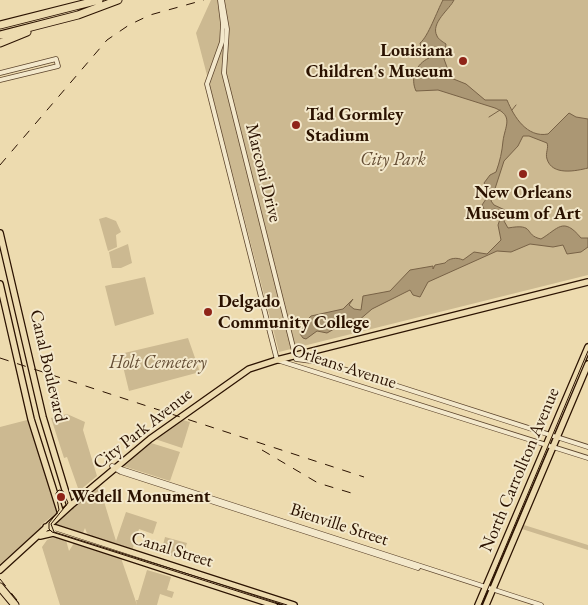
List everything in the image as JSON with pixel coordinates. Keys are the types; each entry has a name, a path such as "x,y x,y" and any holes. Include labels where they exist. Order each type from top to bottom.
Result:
{"highway":[{"path":"1,24 99,0"},
{"path":"0,43 118,0"},
{"path":"3,34 78,14"},
{"path":"0,587 15,605"},
{"path":"0,594 9,605"}],"main road":[{"name":"Canal Boulevard","path":"0,233 43,417 70,504"},
{"path":"294,354 588,280"},
{"path":"294,354 307,353 588,280"},
{"name":"Canal Boulevard","path":"0,284 31,419 60,512"},
{"name":"North Carrollton Avenue","path":"478,605 552,447 554,436 588,347"},
{"name":"City Park Avenue","path":"0,570 36,538 60,512 148,437 241,369 294,354"},
{"name":"North Carrollton Avenue","path":"486,605 500,574 546,445 554,436 588,364"},
{"path":"47,526 54,531"},
{"name":"City Park Avenue","path":"0,564 47,526"},
{"path":"36,538 54,531"},
{"name":"Canal Street","path":"54,531 273,602 294,605"},
{"path":"493,571 500,574"}],"street":[{"name":"Marconi Drive","path":"208,84 222,42 221,0"},
{"name":"Marconi Drive","path":"221,0 227,29 224,73 294,354"},
{"path":"0,73 56,58 58,66 0,80"},
{"path":"9,70 10,78"},
{"name":"Orleans Avenue","path":"208,84 278,358 588,458"},
{"path":"307,353 308,356 319,362"},
{"name":"Orleans Avenue","path":"294,354 300,361 319,362 588,446"},
{"name":"Bienville Street","path":"116,466 129,473 485,589 541,605"},
{"name":"Bienville Street","path":"116,466 121,472 418,568"},
{"name":"Bienville Street","path":"492,591 533,605"}],"green space":[{"name":"City Park","path":"211,0 588,0 588,275 279,352 196,33"},
{"path":"106,217 116,221 121,232 116,235 117,247 108,251 99,219"},
{"path":"128,244 132,263 121,268 112,268 109,252"},
{"path":"145,277 154,314 115,326 105,286"},
{"name":"Holt Cemetery","path":"188,338 200,372 129,391 120,354"},
{"path":"67,414 85,422 83,430 97,476 79,491 67,457 64,458 51,418"},
{"path":"31,419 60,510 41,525 42,527 0,564 0,427"},
{"path":"183,420 190,422 182,448 155,439"},
{"path":"151,443 180,452 170,481 123,466"},
{"path":"99,485 116,541 126,512 157,522 153,534 139,529 132,551 88,536 85,528 82,535 55,526 54,523"},
{"path":"524,525 588,545 588,550 522,529"},
{"path":"54,537 66,540 69,551 74,543 121,558 137,605 60,605 42,547 47,540"},
{"path":"165,537 187,543 185,549 181,548 175,557 155,551 157,544 163,545"},
{"path":"147,570 171,577 167,590 174,592 172,598 160,594 157,605 137,605 136,600 138,600"}],"shaded area":[{"path":"443,0 454,0 441,16 436,26 438,38 446,44 444,59 448,70 446,76 466,84 485,100 507,100 513,113 522,125 534,133 548,134 569,113 576,117 588,119 588,168 565,171 554,168 547,159 547,143 529,136 523,136 518,146 504,161 491,201 494,205 505,210 504,221 508,228 526,228 532,235 541,239 556,228 570,227 581,238 588,238 588,247 581,252 567,254 563,245 553,247 530,244 511,252 497,251 428,282 420,297 413,295 410,290 372,309 358,321 341,325 327,333 317,331 306,339 303,338 300,334 304,329 300,327 311,316 343,309 353,299 349,305 354,309 361,310 363,296 390,291 410,270 433,266 433,269 435,265 445,263 453,258 463,260 474,252 487,254 501,240 498,225 502,213 495,209 485,211 482,205 490,193 484,183 490,175 496,172 500,160 507,122 505,114 495,108 438,90 416,91 414,86 415,72 429,58 429,54 421,47 420,43 429,30"}],"waterway":[{"path":"512,110 516,105"},
{"path":"489,117 500,110"}],"tram line":[{"path":"481,605 588,351"},
{"path":"281,605 52,532 49,529 49,523 59,510 56,493 59,490 63,491 68,503 51,524 54,532 287,605"}],"railway":[{"path":"0,165 107,40 129,25 150,15 204,0"},
{"path":"0,358 364,477"},
{"path":"262,450 318,483 358,495"},
{"path":"0,579 21,605"}],"place":[{"name":"Louisiana Children's Museum","path":"463,61"},
{"name":"Tad Gormley Stadium","path":"296,125"},
{"name":"New Orleans Museum of Art","path":"523,174"},
{"name":"Delgado Community College","path":"208,312"},
{"name":"Wedell Monument","path":"61,497"}]}
